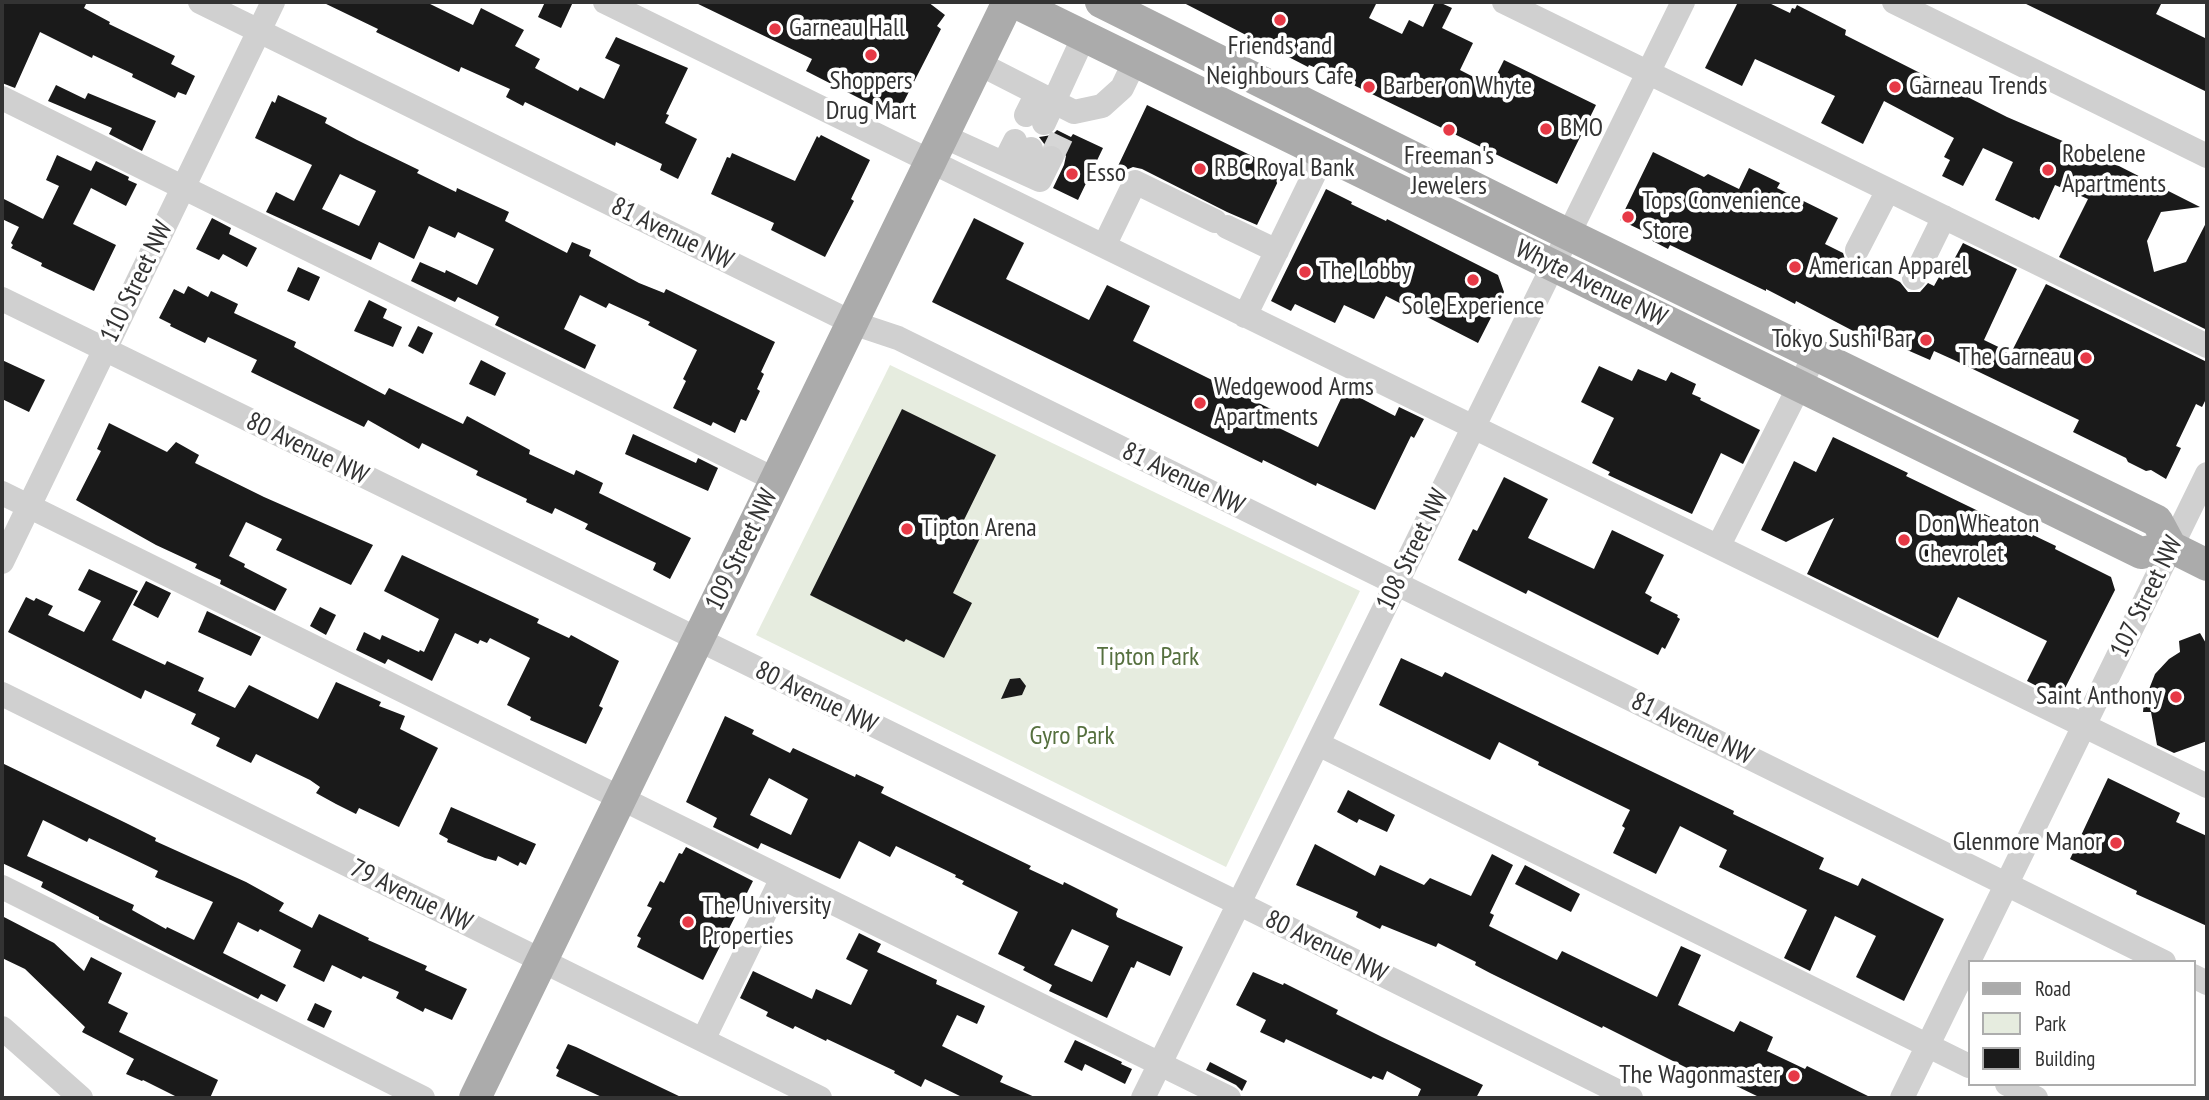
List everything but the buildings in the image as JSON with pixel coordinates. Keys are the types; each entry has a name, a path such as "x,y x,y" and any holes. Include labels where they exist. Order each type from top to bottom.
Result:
{"main road":[{"name":"109 Street NW","path":"475,1098 978,63 1011,2"},
{"name":"Whyte Avenue NW","path":"1011,2 2141,554 2171,548 2157,521 1569,235 1101,2"},
{"path":"2171,548 2207,565"}],"street":[{"name":"81 Avenue NW","path":"200,2 853,323 898,338 2160,960"},
{"name":"110 Street NW","path":"2,562 273,2"},
{"path":"605,2 937,149 1104,246 2207,786"},
{"path":"1504,2 2207,346"},
{"name":"108 Street NW","path":"1143,1098 1682,2"},
{"path":"1894,2 2207,156"},
{"path":"1049,113 1084,36"},
{"path":"978,63 1049,113 1102,106 1122,88 1135,61"},
{"path":"2,98 776,480"},
{"path":"937,149 1012,167 1040,180 1032,149 1012,167"},
{"path":"1245,316 1324,153"},
{"path":"1104,246 1135,182 1277,251"},
{"path":"1857,250 1888,190"},
{"path":"1914,278 1944,217"},
{"name":"80 Avenue NW","path":"2,299 1631,1098"},
{"path":"1719,545 1815,355"},
{"name":"107 Street NW","path":"1970,960 2207,474"},
{"path":"2,493 1229,1098"},
{"name":"79 Avenue NW","path":"2,694 820,1098"},
{"path":"1318,744 1968,1065"},
{"path":"703,1040 782,878"},
{"path":"2,887 423,1098"},
{"name":"107 Street NW","path":"1902,1098 1968,963"},
{"path":"2,1027 81,1098"},
{"path":"2011,1086 2036,1098"}],"green space":[{"name":"Tipton Park","path":"890,365 1360,591 1226,867 756,635"}],"tunnel":[{"path":"1051,158 1063,133"}],"place":[{"name":"Friends and Neighbours Cafe","path":"1280,20"},
{"name":"Garneau Hall","path":"775,29"},
{"name":"Shoppers Drug Mart","path":"871,55"},
{"name":"Barber on Whyte","path":"1369,87"},
{"name":"Garneau Trends","path":"1895,87"},
{"name":"BMO","path":"1546,129"},
{"name":"Freeman's Jewelers","path":"1449,130"},
{"name":"RBC Royal Bank","path":"1200,169"},
{"name":"Robelene Apartments","path":"2048,170"},
{"name":"Esso","path":"1072,174"},
{"name":"Tops Convenience Store","path":"1628,217"},
{"name":"American Apparel","path":"1795,267"},
{"name":"The Lobby","path":"1305,272"},
{"name":"Sole Experience","path":"1473,280"},
{"name":"Tokyo Sushi Bar","path":"1926,340"},
{"name":"The Garneau","path":"2086,358"},
{"name":"Wedgewood Arms Apartments","path":"1200,403"},
{"name":"Tipton Arena","path":"907,529"},
{"name":"Don Wheaton Chevrolet","path":"1904,540"},
{"name":"Saint Anthony","path":"2176,697"},
{"name":"Glenmore Manor","path":"2116,843"},
{"name":"The University Properties","path":"688,922"},
{"name":"The Wagonmaster","path":"1794,1076"}],"park label":[{"name":"Gyro Park","path":"1072,737"}]}
